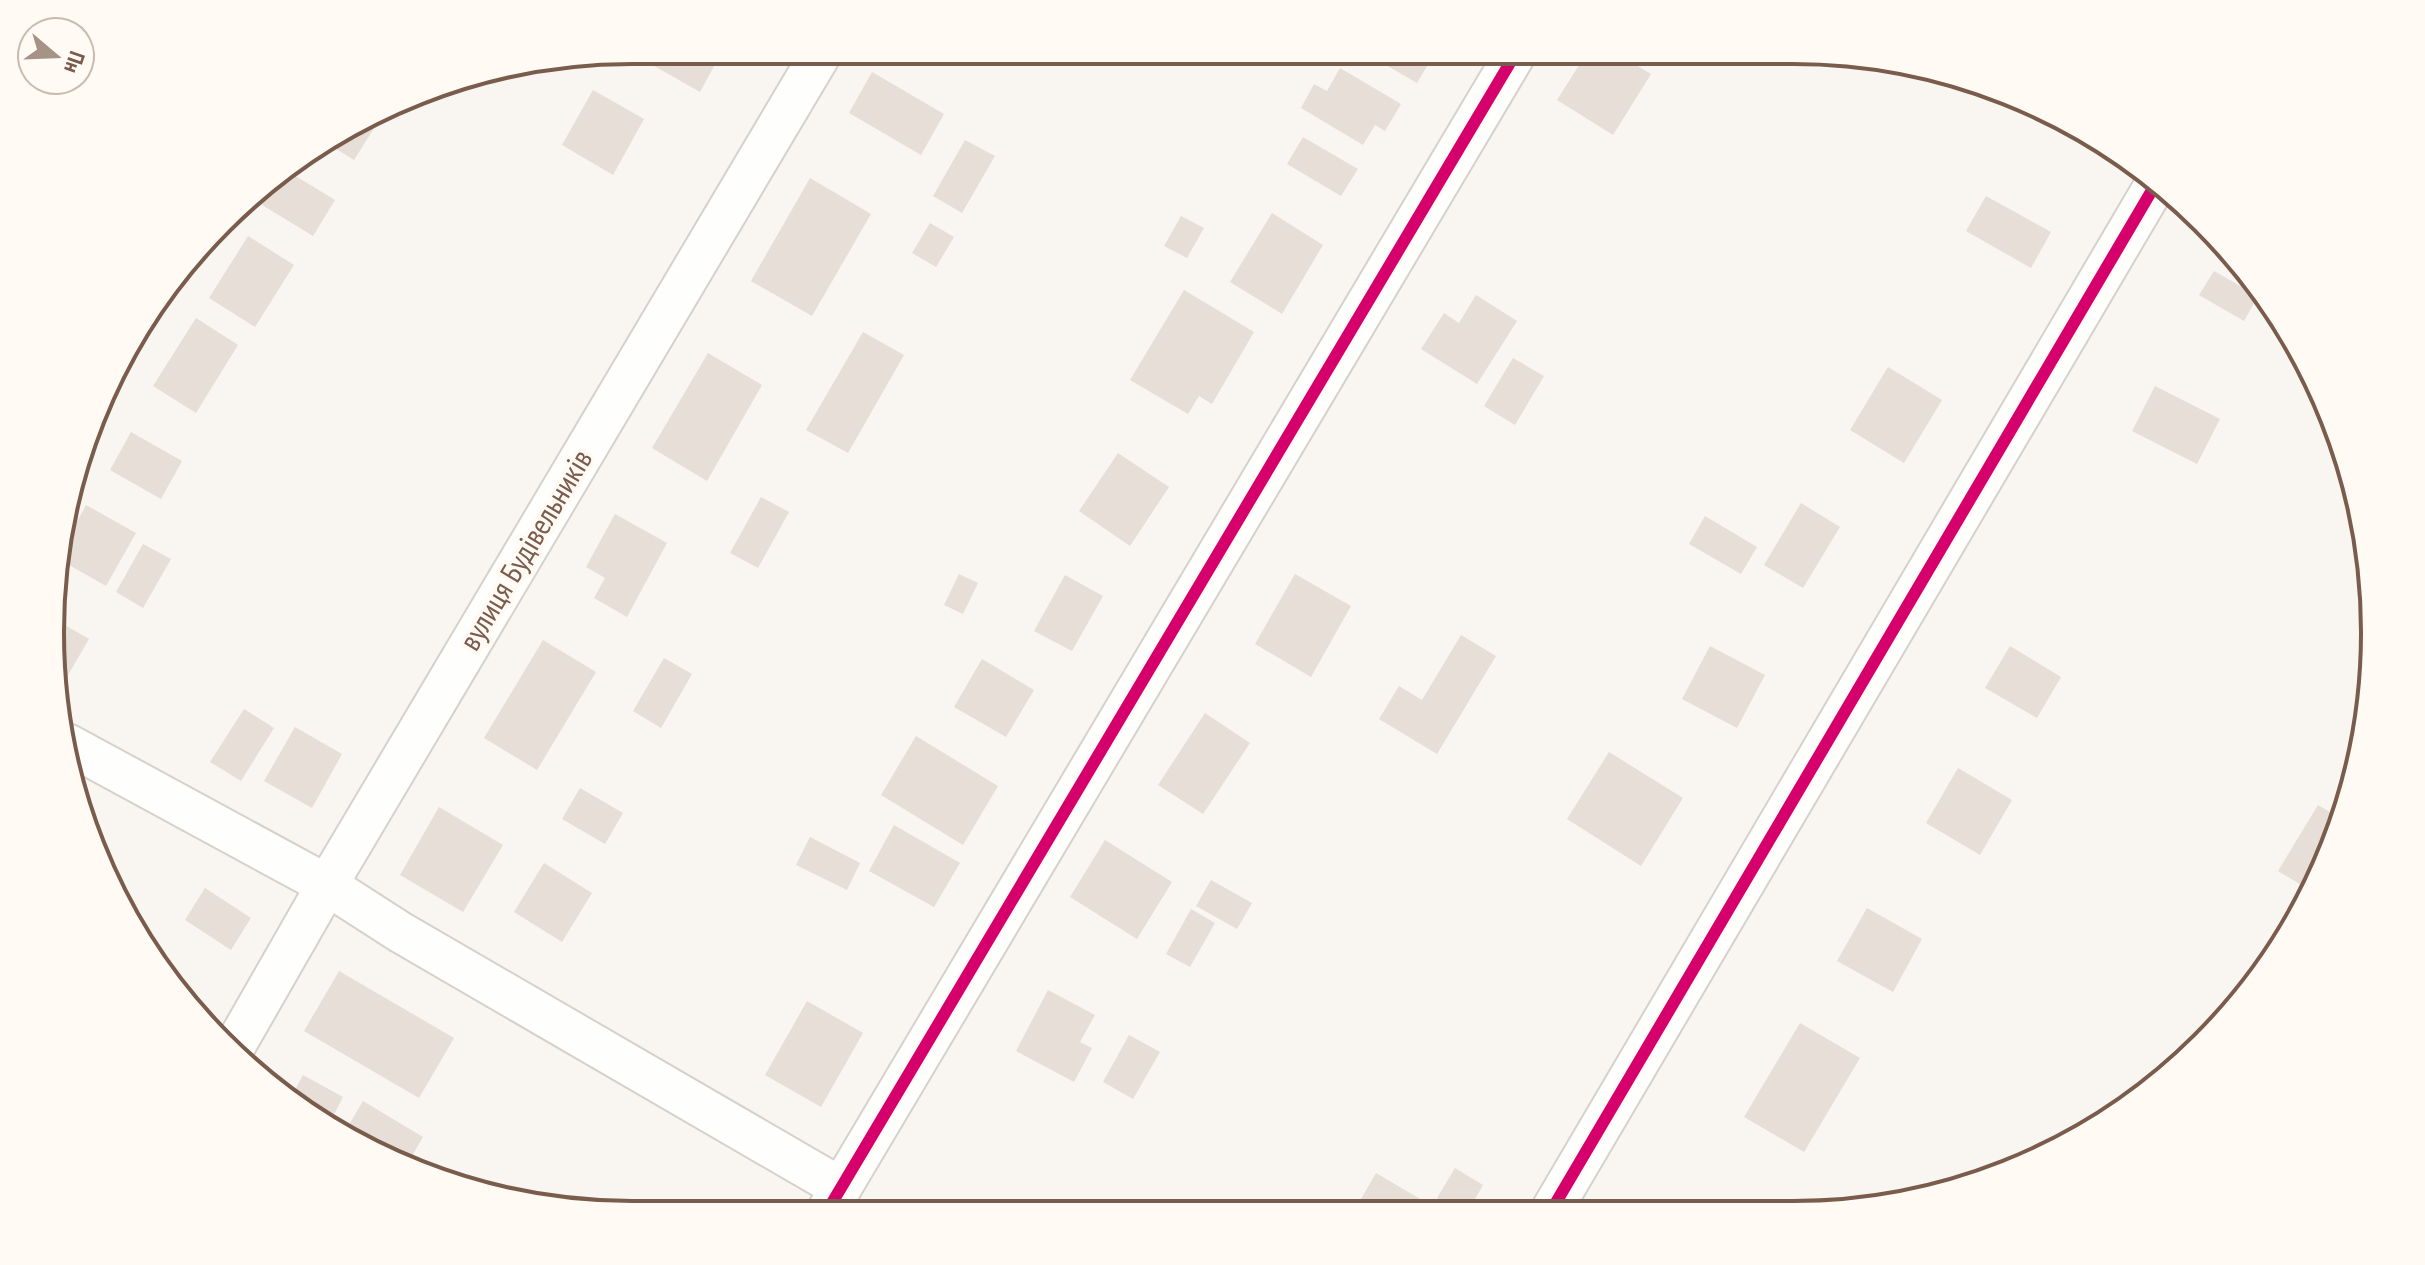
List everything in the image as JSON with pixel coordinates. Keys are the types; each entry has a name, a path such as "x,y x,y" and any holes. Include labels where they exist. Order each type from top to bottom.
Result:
{"street":[{"name":"вулиця Будівельників","path":"238,1041 327,885 815,64"},
{"path":"76,749 327,885 833,1200 1509,64"},
{"path":"1557,1201 2151,191"}],"building":[{"path":"651,64 715,64 700,92"},
{"path":"1384,64 1428,64 1417,83"},
{"path":"1580,64 1634,64 1651,74 1613,135 1557,100"},
{"path":"1340,68 1401,104 1385,131 1375,125 1363,145 1301,108 1314,84 1327,91"},
{"path":"872,72 944,114 921,155 849,113"},
{"path":"593,90 644,119 613,175 562,145"},
{"path":"376,126 354,160 335,148"},
{"path":"1303,137 1358,169 1341,196 1287,164"},
{"path":"965,140 995,156 962,213 933,196"},
{"path":"294,175 335,200 313,236 262,205"},
{"path":"810,178 871,214 812,316 751,281"},
{"path":"1986,196 2051,232 2031,268 1966,231"},
{"path":"1272,213 1323,245 1282,314 1230,282"},
{"path":"1181,216 1204,228 1187,258 1164,246"},
{"path":"930,223 954,237 936,267 912,253"},
{"path":"248,236 294,265 255,327 209,298"},
{"path":"2214,271 2246,289 2255,302 2244,321 2199,295"},
{"path":"1184,290 1254,332 1212,404 1199,396 1188,414 1130,380"},
{"path":"1476,295 1517,321 1477,384 1421,349 1444,313 1459,323"},
{"path":"196,318 238,345 196,413 153,386"},
{"path":"863,332 904,355 848,453 806,430"},
{"path":"708,353 762,385 707,481 652,448"},
{"path":"1513,358 1544,376 1515,425 1484,406"},
{"path":"1888,367 1942,400 1904,463 1850,430"},
{"path":"2155,386 2220,419 2197,464 2132,431"},
{"path":"131,432 182,461 161,499 110,470"},
{"path":"1118,453 1169,487 1130,546 1079,511"},
{"path":"761,497 789,512 758,568 730,553"},
{"path":"1801,503 1840,527 1803,588 1764,565"},
{"path":"86,505 136,533 106,586 68,565 74,527"},
{"path":"615,514 667,543 627,617 594,598 605,578 586,567"},
{"path":"1705,516 1757,547 1741,574 1689,544"},
{"path":"143,544 171,559 143,608 116,592"},
{"path":"959,574 978,583 963,614 944,605"},
{"path":"1295,574 1351,606 1311,677 1255,644"},
{"path":"1065,575 1103,596 1072,651 1034,631"},
{"path":"64,625 89,639 66,679"},
{"path":"1461,635 1496,656 1437,754 1379,719 1399,686 1422,700"},
{"path":"543,640 596,672 537,770 484,738"},
{"path":"1710,646 1765,675 1737,728 1682,699"},
{"path":"2010,646 2061,677 2037,718 1985,688"},
{"path":"664,658 692,674 661,728 633,711"},
{"path":"982,659 1034,690 1006,737 954,707"},
{"path":"244,709 274,728 241,781 210,762"},
{"path":"1205,713 1250,743 1203,814 1158,785"},
{"path":"295,727 342,754 312,808 264,781"},
{"path":"916,736 998,786 963,845 881,795"},
{"path":"1609,752 1683,798 1641,866 1567,819"},
{"path":"1958,768 2012,800 1980,855 1926,823"},
{"path":"580,788 623,813 605,844 562,819"},
{"path":"2318,805 2332,813 2301,885 2278,871"},
{"path":"439,807 503,845 463,912 400,875"},
{"path":"894,825 960,863 934,907 869,871"},
{"path":"810,837 860,863 847,890 796,865"},
{"path":"1105,840 1172,882 1137,939 1070,897"},
{"path":"544,863 592,893 562,942 514,912"},
{"path":"1211,880 1252,903 1237,929 1196,906"},
{"path":"205,888 251,918 231,950 185,920"},
{"path":"1867,908 1922,939 1893,992 1837,961"},
{"path":"1191,909 1215,923 1190,967 1166,954"},
{"path":"339,971 454,1038 419,1098 304,1031"},
{"path":"1048,990 1095,1015 1080,1042 1092,1048 1074,1082 1016,1051"},
{"path":"807,1001 863,1033 821,1107 765,1075"},
{"path":"1800,1023 1860,1058 1804,1152 1744,1117"},
{"path":"1129,1035 1160,1052 1133,1099 1103,1082"},
{"path":"303,1075 343,1097 333,1116 295,1090"},
{"path":"363,1101 423,1137 412,1156 349,1125"},
{"path":"1455,1168 1483,1185 1474,1201 1442,1201 1437,1198"},
{"path":"1376,1173 1423,1201 1360,1201"}],"cycle path":[{"path":"833,1201 1509,64"},
{"path":"1557,1201 2151,191"}]}
